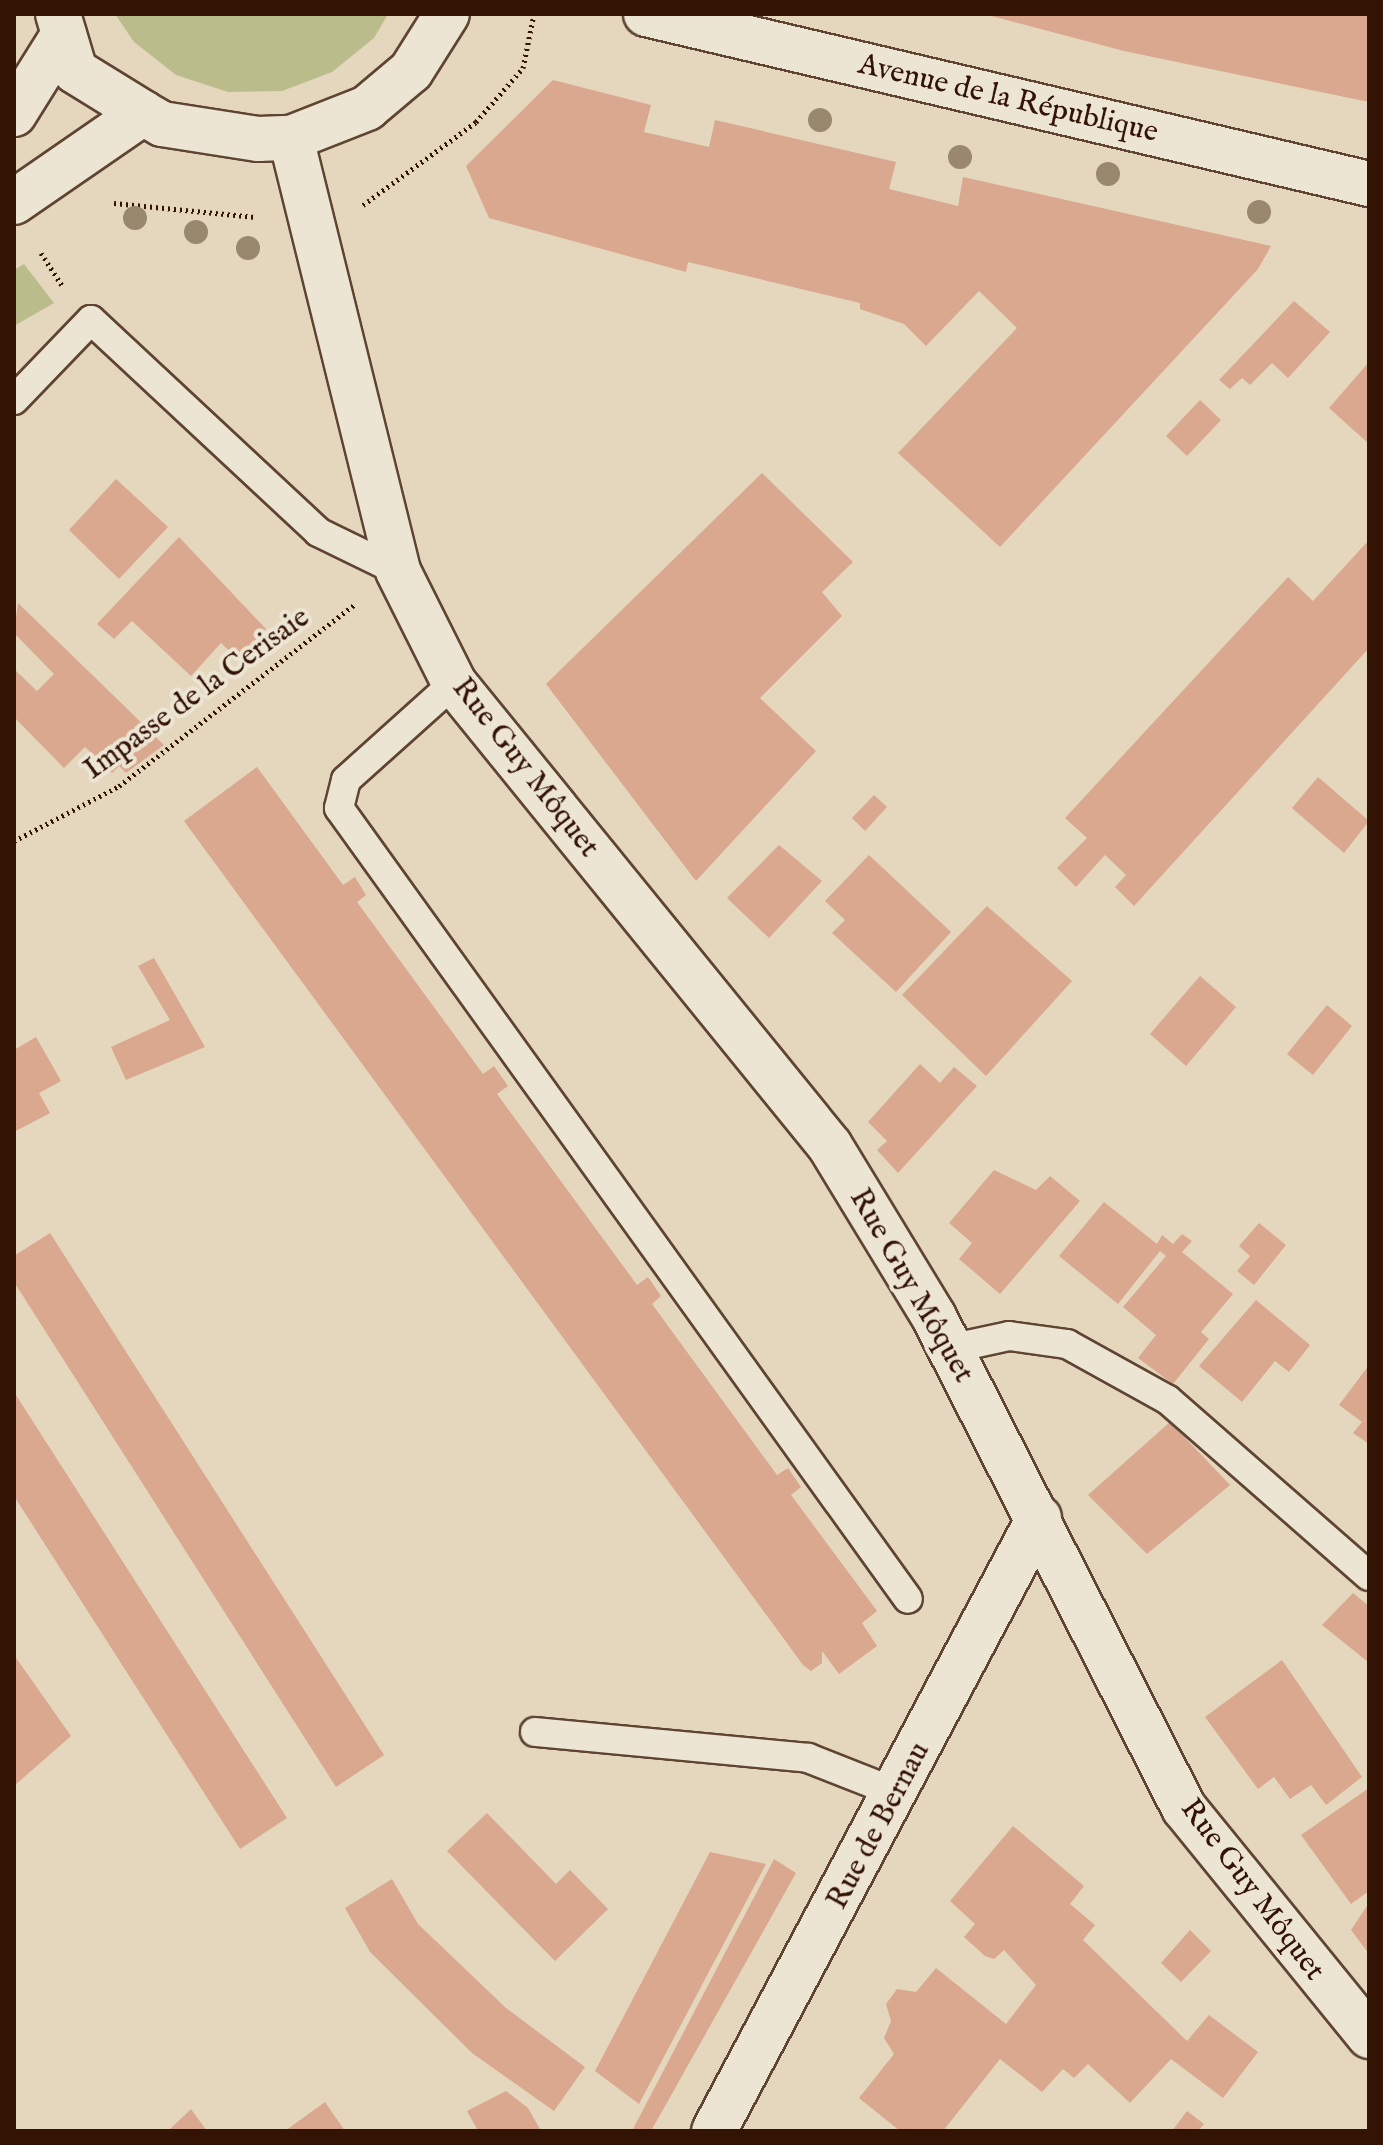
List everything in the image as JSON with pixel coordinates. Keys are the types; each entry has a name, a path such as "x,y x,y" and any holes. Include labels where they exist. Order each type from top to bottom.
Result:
{"street":[{"path":"61,24 75,71 162,124 291,138 367,108 411,71 447,14"},
{"name":"Avenue de la République","path":"646,14 1369,184"},
{"path":"14,114 61,24"},
{"path":"14,202 143,113"},
{"name":"Rue Guy Môquet","path":"291,138 398,571 454,683 830,1146 949,1349 1039,1518 1184,1808 1369,2036"},
{"name":"Rue de Bernau","path":"714,2131 897,1793 1039,1518"}],"lane":[{"path":"14,400 91,320 318,532 398,571"},
{"path":"454,683 346,780 339,808 908,1599"},
{"path":"949,1349 1009,1336 1067,1344 1168,1400 1369,1576"},
{"path":"535,1732 808,1758 897,1793"}],"path":[{"path":"41,253 65,290"},
{"name":"Impasse de la Cerisaie","path":"14,841 119,786 360,600"}],"green space":[{"path":"115,14 388,14 374,38 332,72 282,91 228,92 176,75 134,42"},
{"path":"24,264 54,303 14,326 14,270"}],"building":[{"path":"984,14 1369,14 1369,102 1124,51"},
{"path":"553,80 651,105 644,132 709,147 715,120 896,162 889,189 958,206 963,177 1271,246 1258,269 1000,547 898,453 1017,328 979,291 926,346 904,324 860,309 860,303 688,262 686,272 489,218 466,166"},
{"path":"1294,301 1330,332 1288,378 1272,363 1250,385 1242,378 1230,389 1219,380"},
{"path":"1369,362 1369,444 1329,408"},
{"path":"1200,400 1221,420 1187,456 1166,436"},
{"path":"762,473 853,562 822,592 842,616 760,698 816,751 696,881 546,684"},
{"path":"116,479 168,527 119,579 69,530"},
{"path":"179,537 266,629 238,659 221,643 191,676 132,621 114,639 97,624"},
{"path":"1369,540 1369,648 1134,906 1115,887 1126,875 1105,855 1076,887 1057,868 1087,838 1065,818 1288,577 1313,601"},
{"path":"18,603 164,745 126,773 119,766 112,773 85,747 64,768 14,717 14,669 37,691 54,674 14,633"},
{"path":"257,767 343,885 355,877 366,895 357,902 483,1074 494,1066 508,1086 497,1094 637,1285 648,1277 661,1296 652,1304 777,1475 788,1468 801,1487 791,1495 877,1611 862,1623 877,1646 839,1674 822,1651 822,1663 811,1671 803,1665 184,821"},
{"path":"1318,777 1369,821 1344,853 1292,808"},
{"path":"874,795 887,807 865,831 852,818"},
{"path":"779,845 822,881 769,938 727,898"},
{"path":"869,855 951,932 896,992 832,933 845,920 825,901"},
{"path":"987,906 1072,981 986,1076 902,995"},
{"path":"154,958 205,1047 126,1080 111,1047 170,1020 138,966"},
{"path":"1200,976 1236,1007 1186,1066 1150,1034"},
{"path":"1327,1005 1352,1026 1313,1075 1287,1054"},
{"path":"36,1037 61,1081 39,1093 50,1113 14,1132 14,1050"},
{"path":"920,1064 940,1083 954,1067 977,1086 898,1173 877,1150 887,1141 868,1122"},
{"path":"994,1170 1036,1190 1050,1176 1080,1201 1000,1294 959,1259 972,1243 949,1223"},
{"path":"1104,1202 1157,1244 1162,1235 1173,1244 1182,1234 1192,1241 1182,1252 1233,1294 1201,1332 1209,1339 1173,1384 1138,1358 1156,1335 1123,1307 1166,1256 1160,1251 1118,1304 1059,1256"},
{"path":"1259,1223 1286,1245 1254,1285 1237,1271 1250,1256 1239,1246"},
{"path":"50,1233 384,1755 336,1787 14,1282 14,1256"},
{"path":"1256,1300 1310,1345 1289,1372 1275,1361 1242,1402 1199,1366"},
{"path":"1369,1365 1369,1444 1353,1433 1362,1422 1339,1405"},
{"path":"14,1392 287,1818 240,1849 14,1496"},
{"path":"1170,1422 1230,1485 1147,1554 1088,1495"},
{"path":"1353,1593 1369,1606 1368,1662 1322,1625"},
{"path":"14,1655 71,1736 14,1786"},
{"path":"1282,1660 1362,1777 1326,1805 1311,1785 1290,1799 1274,1777 1258,1789 1205,1717"},
{"path":"1369,1788 1369,1891 1351,1904 1301,1835"},
{"path":"487,1813 556,1884 570,1870 608,1909 555,1961 447,1851"},
{"path":"1013,1826 1084,1886 1070,1904 1095,1925 1083,1940 1187,2041 1209,2015 1258,2052 1223,2098 1171,2059 1130,2103 1088,2064 1074,2078 1063,2069 1042,2092 1000,2059 943,2131 900,2131 859,2098 894,2054 884,2038 891,2021 886,2004 897,1989 916,1992 936,1968 1006,2024 1036,1985 1004,1950 994,1959 985,1956 964,1937 975,1924 950,1901"},
{"path":"710,1852 766,1864 639,2104 595,2071"},
{"path":"774,1859 796,1873 651,2131 632,2131"},
{"path":"392,1879 418,1924 506,2008 585,2067 554,2111 472,2053 370,1952 345,1908"},
{"path":"1369,1903 1369,1954 1351,1930"},
{"path":"1190,1930 1211,1951 1181,1982 1161,1963"},
{"path":"506,2091 528,2108 541,2131 478,2131 467,2111"},
{"path":"325,2102 345,2131 285,2131"},
{"path":"191,2109 207,2131 168,2131"},
{"path":"1187,2111 1204,2124 1198,2131 1172,2131"}]}
